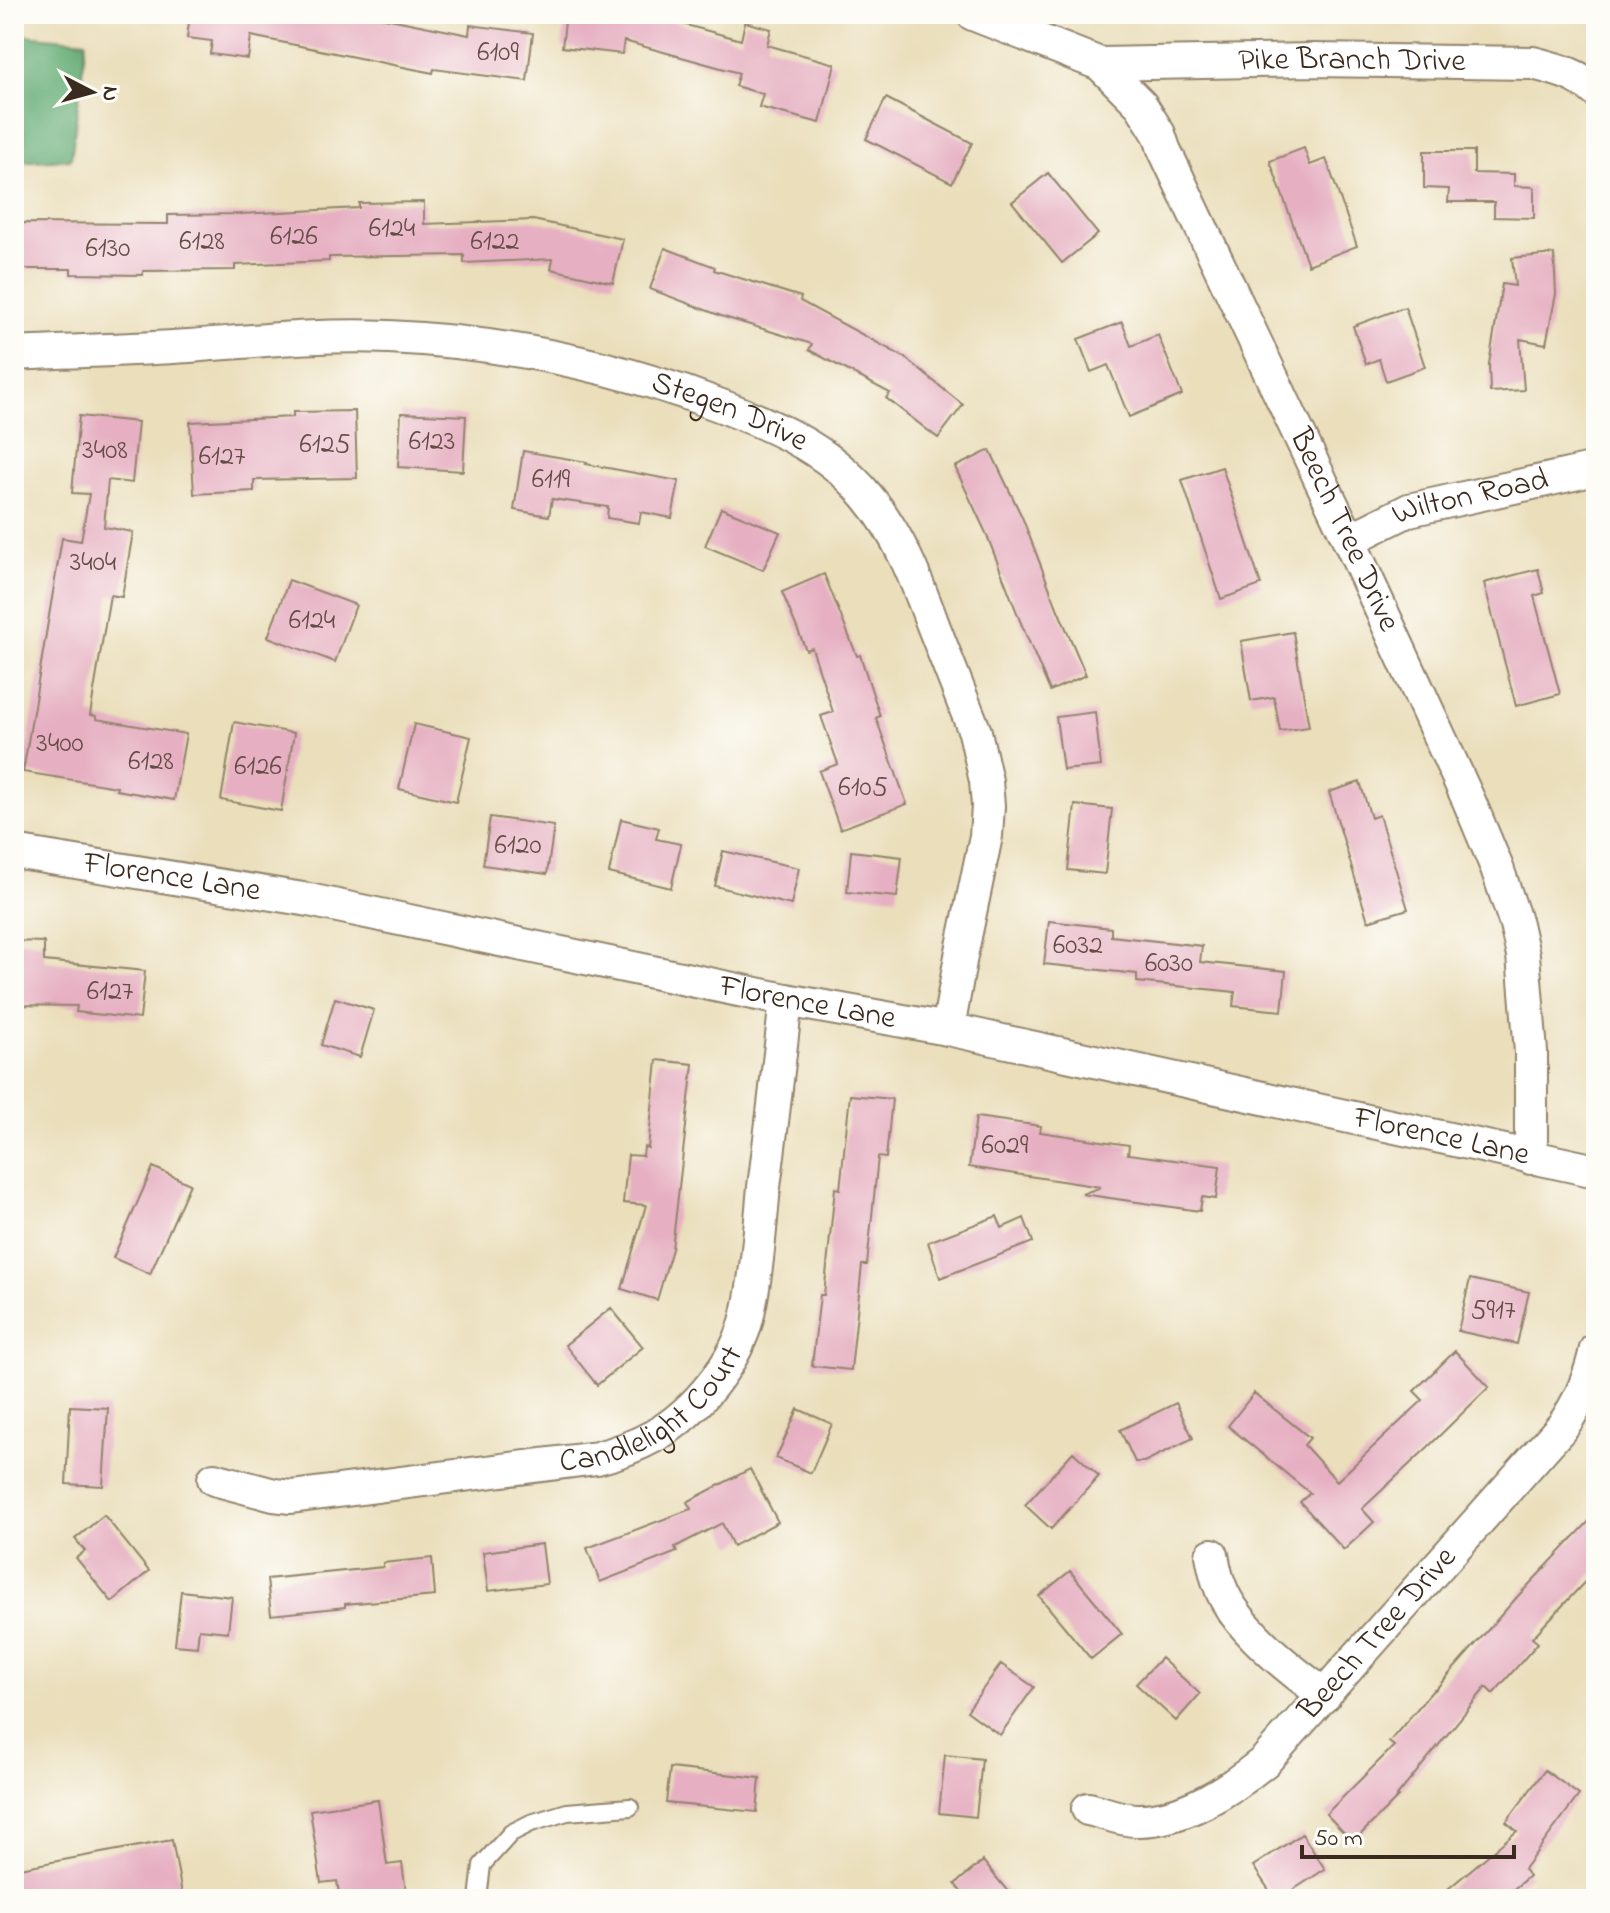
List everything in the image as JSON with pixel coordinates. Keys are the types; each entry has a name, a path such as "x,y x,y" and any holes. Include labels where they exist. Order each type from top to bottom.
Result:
{"street":[{"name":"Beech Tree Drive","path":"973,14 1100,64 1141,105 1159,134 1349,540 1497,868 1523,955 1531,1052 1531,1158"},
{"name":"Pike Branch Drive","path":"1100,64 1313,60 1533,63 1564,71 1596,91"},
{"name":"Stegen Drive","path":"14,354 319,337 387,337 483,345 624,373 689,394 752,417 804,443 837,466 866,495 893,531 913,573 975,732 981,756 988,806 986,836 948,1029"},
{"name":"Wilton Road","path":"1349,540 1409,510 1596,469"},
{"name":"Florence Lane","path":"14,852 309,900 786,1000 948,1029 1596,1171"},
{"name":"Candlelight Court","path":"214,1479 291,1497 597,1458 640,1444 693,1406 721,1372 748,1316 786,1000"},
{"name":"Beech Tree Drive","path":"1088,1809 1133,1820 1155,1819 1211,1798 1264,1762 1562,1427 1587,1384 1596,1349"},
{"path":"1212,1555 1219,1585 1245,1627 1303,1680 1325,1695"}],"lane":[{"path":"478,1899 482,1865 511,1833 567,1812 630,1807"}],"green space":[{"path":"14,34 86,41 71,159 14,162"}],"building":[{"path":"190,14 365,14 469,35 470,25 533,33 527,81 434,69 433,73 251,36 248,59 210,54 212,41 187,38"},
{"path":"566,14 646,14 741,40 745,22 771,29 767,45 835,64 820,123 759,107 763,94 735,86 739,73 624,41 622,54 562,47"},
{"path":"886,98 972,143 952,183 866,139"},
{"path":"1304,148 1310,165 1326,159 1357,246 1308,265 1270,161"},
{"path":"1424,151 1474,151 1474,173 1514,174 1514,186 1534,187 1534,218 1494,217 1494,202 1448,202 1449,189 1424,188"},
{"path":"1048,173 1098,234 1062,263 1012,202"},
{"path":"424,202 424,224 533,220 623,239 613,283 551,269 553,259 464,263 464,255 329,257 329,261 235,265 235,270 143,271 143,275 71,274 71,269 14,269 14,223 168,224 168,215 359,208 359,203"},
{"path":"665,248 715,267 714,270 801,297 800,301 904,357 963,405 938,438 886,398 890,393 809,350 812,344 724,317 650,289"},
{"path":"1554,254 1556,294 1546,344 1520,339 1524,390 1490,392 1489,364 1502,284 1515,286 1512,258"},
{"path":"1405,307 1425,367 1386,381 1379,359 1366,364 1353,326"},
{"path":"1122,322 1131,346 1158,335 1182,395 1129,417 1108,365 1091,372 1078,339"},
{"path":"355,411 357,478 254,480 254,491 194,494 190,422 293,417 293,412"},
{"path":"401,413 466,416 463,471 398,467"},
{"path":"79,416 138,422 132,483 108,480 104,527 133,532 122,597 110,595 90,715 96,716 96,719 186,734 174,800 23,772 62,538 81,541 89,494 72,493"},
{"path":"990,450 1022,517 1086,675 1050,691 986,533 955,467"},
{"path":"523,451 679,481 672,518 641,512 639,523 607,518 608,507 552,499 549,516 514,510"},
{"path":"1222,467 1261,585 1221,599 1182,480"},
{"path":"721,508 780,532 763,570 705,546"},
{"path":"1538,569 1544,593 1534,596 1560,694 1516,706 1484,583"},
{"path":"824,574 857,656 860,655 880,716 876,718 907,804 840,829 819,771 838,764 821,716 833,712 812,648 806,650 782,592"},
{"path":"289,580 356,605 335,662 268,637"},
{"path":"1293,632 1309,727 1280,731 1274,697 1251,701 1241,641"},
{"path":"1095,712 1101,766 1063,770 1056,717"},
{"path":"234,722 294,733 281,811 221,800"},
{"path":"414,724 471,737 456,802 399,789"},
{"path":"1360,782 1371,818 1379,815 1408,909 1368,921 1329,792"},
{"path":"1075,805 1112,809 1105,874 1068,870"},
{"path":"490,817 554,826 547,874 483,865"},
{"path":"621,819 659,828 656,839 681,844 671,888 609,873"},
{"path":"723,851 799,868 791,905 715,886"},
{"path":"851,851 902,857 897,897 847,892"},
{"path":"1049,921 1111,928 1111,936 1202,946 1200,962 1286,971 1282,1011 1233,1006 1235,992 1137,982 1137,974 1044,964"},
{"path":"14,941 44,942 44,961 145,971 140,1019 76,1012 77,1006 14,1005"},
{"path":"335,998 374,1010 360,1057 321,1045"},
{"path":"657,1060 693,1064 672,1249 657,1300 622,1289 646,1205 623,1203 628,1155 643,1156 644,1147 648,1148"},
{"path":"850,1095 892,1099 886,1158 878,1157 867,1265 862,1265 851,1370 812,1366 820,1295 824,1295 835,1188 840,1189"},
{"path":"976,1117 1041,1126 1040,1132 1129,1145 1128,1154 1220,1166 1216,1199 1202,1197 1200,1211 1082,1194 1101,1187 969,1167"},
{"path":"153,1167 190,1184 150,1274 113,1258"},
{"path":"997,1216 1002,1228 1024,1218 1033,1242 940,1278 928,1242"},
{"path":"1470,1279 1529,1292 1517,1344 1458,1331"},
{"path":"611,1308 643,1347 597,1385 565,1345"},
{"path":"1455,1351 1489,1387 1362,1509 1374,1522 1344,1550 1300,1502 1310,1493 1228,1426 1254,1393 1310,1438 1304,1445 1337,1481 1423,1400 1414,1391"},
{"path":"1176,1403 1193,1438 1144,1462 1135,1462 1120,1430"},
{"path":"70,1406 108,1408 103,1486 66,1484"},
{"path":"798,1409 832,1424 811,1473 776,1458"},
{"path":"1073,1452 1099,1476 1051,1529 1025,1505"},
{"path":"750,1469 778,1522 733,1546 722,1523 675,1547 677,1552 600,1582 587,1548 691,1509 687,1502"},
{"path":"1596,1514 1596,1570 1532,1638 1538,1643 1493,1694 1486,1687 1398,1797 1353,1842 1326,1814 1394,1746 1389,1742 1434,1689"},
{"path":"104,1515 149,1571 112,1602 76,1558 85,1551 75,1539"},
{"path":"542,1544 547,1584 488,1591 483,1552"},
{"path":"432,1558 435,1596 345,1604 345,1607 271,1615 267,1579 383,1567 383,1563"},
{"path":"1070,1571 1122,1634 1091,1659 1039,1596"},
{"path":"181,1591 232,1597 228,1632 199,1629 197,1647 175,1645"},
{"path":"1161,1658 1200,1694 1176,1721 1136,1684"},
{"path":"1001,1664 1034,1687 1000,1735 967,1711"},
{"path":"945,1755 982,1759 976,1817 939,1813"},
{"path":"670,1768 760,1778 757,1812 666,1803"},
{"path":"1545,1770 1579,1795 1524,1869 1529,1876 1502,1899 1436,1899 1517,1831 1506,1822"},
{"path":"378,1800 387,1865 402,1863 407,1899 340,1899 337,1881 321,1883 310,1810"},
{"path":"1302,1834 1325,1869 1275,1899 1253,1866"},
{"path":"172,1840 183,1899 14,1899 14,1869"},
{"path":"983,1861 1014,1899 967,1899 955,1884"}]}
